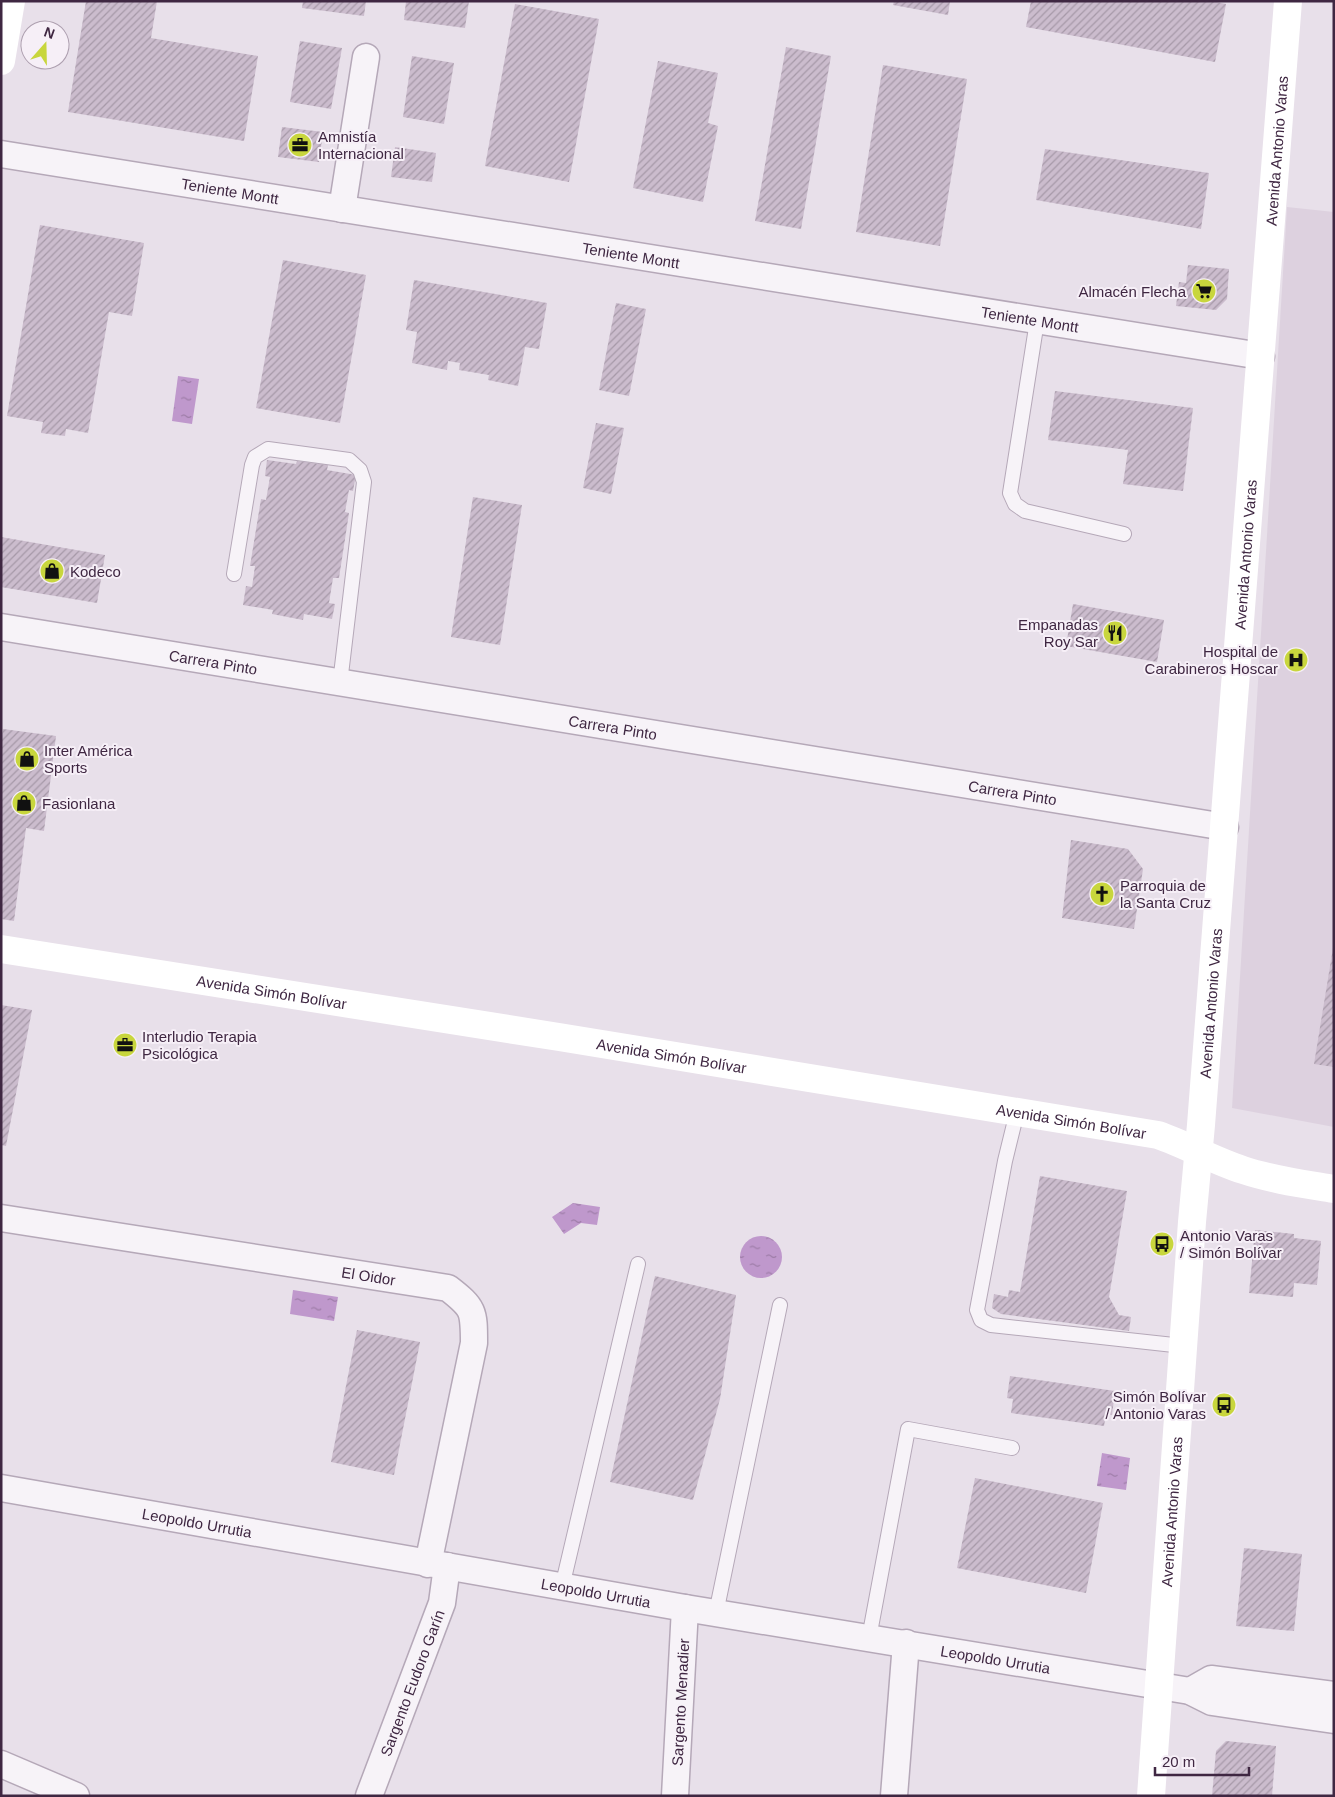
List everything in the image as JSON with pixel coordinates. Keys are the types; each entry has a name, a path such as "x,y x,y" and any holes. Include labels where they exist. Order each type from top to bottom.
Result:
{"main road":[{"path":"1,61 11,1"},
{"name":"Avenida Antonio Varas","path":"1150,1796 1183,1346 1288,1"},
{"name":"Avenida Simón Bolívar","path":"1,949 559,1037 1158,1136 1242,1170 1267,1177 1334,1189"}],"street":[{"path":"342,209 366,56"},
{"name":"Teniente Montt","path":"1,154 1261,356"},
{"name":"Carrera Pinto","path":"1,627 1224,827"},
{"name":"El Oidor","path":"1,1218 448,1288 466,1302 474,1319 474,1343 438,1565"},
{"name":"Leopoldo Urrutia","path":"1,1488 562,1587 1190,1690 1212,1702 1334,1720"},
{"name":"Sargento Eudoro Garín","path":"369,1796 442,1603 438,1565"},
{"name":"Sargento Menadier","path":"675,1796 686,1608"},
{"path":"894,1796 906,1643"},
{"path":"1190,1690 1211,1679 1334,1695"},
{"path":"1,1764 76,1796"}],"lane":[{"path":"1036,320 1010,493 1015,504 1025,511 1124,534"},
{"path":"234,574 252,465 255,457 268,449 349,460 360,470 364,482 340,683"},
{"path":"1017,1112 1005,1161 977,1310 981,1320 991,1325 1183,1346"},
{"path":"562,1587 638,1264"},
{"path":"716,1613 780,1305"},
{"path":"869,1638 908,1429 1012,1448"}],"shaded area":[{"name":"Hospital de Carabineros Hoscar","path":"1287,207 1334,212 1334,1127 1232,1108"}],"water":[{"path":"178,376 199,379 192,424 172,421"},
{"path":"573,1203 600,1207 597,1225 581,1223 564,1234 552,1217"},
{"path":"761,1236 776,1242 782,1257 776,1272 761,1278 746,1272 740,1257 746,1242"},
{"path":"293,1290 338,1297 334,1321 290,1314"},
{"path":"1102,1453 1130,1458 1126,1490 1097,1486"}],"building":[{"path":"86,1 157,1 151,38 258,56 244,141 68,112"},
{"path":"303,1 366,1 364,16 302,8"},
{"path":"406,1 469,1 465,28 404,20"},
{"path":"894,1 950,1 948,15 893,5"},
{"path":"1031,1 1212,1 1226,4 1215,62 1026,27"},
{"path":"515,4 599,19 569,182 485,166"},
{"path":"300,41 342,48 331,109 290,102"},
{"path":"786,47 831,56 801,229 755,221"},
{"path":"412,56 454,63 444,124 403,117"},
{"path":"658,61 718,73 708,123 718,126 703,202 633,188"},
{"path":"883,65 967,79 940,246 856,232"},
{"name":"Amnistía Internacional","path":"282,127 323,132 319,162 278,157"},
{"path":"395,147 436,153 432,182 391,177"},
{"path":"1045,149 1209,173 1201,229 1036,200"},
{"path":"40,225 144,243 132,316 109,312 88,433 66,429 65,436 41,433 43,422 7,416"},
{"path":"283,260 366,275 340,423 256,408"},
{"path":"1188,265 1229,269 1227,299 1216,310 1176,306 1179,282 1186,283"},
{"path":"414,280 547,303 539,349 525,347 518,386 488,380 489,375 459,370 460,363 448,361 447,370 412,363 417,332 406,330"},
{"path":"616,303 646,309 629,396 599,390"},
{"path":"1055,391 1193,408 1183,491 1123,484 1128,450 1048,440"},
{"path":"596,423 624,428 611,494 583,488"},
{"path":"267,460 296,464 297,461 328,465 327,470 356,475 353,491 349,490 345,512 349,513 339,578 333,578 329,603 335,604 332,619 304,614 303,620 272,614 273,610 243,605 246,586 252,587 255,566 250,566 261,499 266,500 270,477 265,476"},
{"path":"473,497 522,505 500,645 451,637"},
{"name":"Kodeco","path":"1,537 105,555 97,603 1,587"},
{"name":"Empanadas Roy Sar","path":"1073,604 1164,620 1157,662 1066,646"},
{"path":"3,729 56,736 44,831 26,828 14,921 1,919 1,743"},
{"name":"Parroquia de la Santa Cruz","path":"1071,840 1128,849 1143,869 1134,929 1062,918"},
{"path":"1334,948 1334,1067 1314,1064"},
{"path":"1,1005 32,1010 6,1146 1,1145"},
{"path":"1040,1176 1127,1191 1109,1297 1119,1315 1131,1317 1129,1331 1001,1314 992,1308 994,1294 1008,1297 1009,1290 1020,1292"},
{"path":"1255,1230 1294,1234 1294,1238 1321,1241 1317,1285 1294,1283 1293,1297 1249,1293"},
{"path":"655,1276 736,1295 720,1399 693,1500 610,1482"},
{"path":"357,1330 420,1342 394,1475 331,1462"},
{"path":"1010,1376 1115,1391 1112,1415 1106,1414 1104,1426 1011,1413 1013,1399 1007,1398"},
{"path":"975,1478 1103,1503 1086,1593 957,1568"},
{"path":"1244,1548 1302,1554 1294,1631 1236,1626"},
{"path":"1226,1741 1276,1746 1272,1796 1212,1796 1216,1751"}],"place":[{"name":"Amnistía Internacional","path":"300,145"},
{"name":"Almacén Flecha","path":"1204,291"},
{"name":"Kodeco","path":"52,571"},
{"name":"Empanadas Roy Sar","path":"1115,633"},
{"name":"Hospital de Carabineros Hoscar","path":"1296,660"},
{"name":"Inter América Sports","path":"27,759"},
{"name":"Fasionlana","path":"24,803"},
{"name":"Parroquia de la Santa Cruz","path":"1102,894"},
{"name":"Interludio Terapia Psicológica","path":"125,1045"},
{"name":"Antonio Varas / Simón Bolívar","path":"1162,1244"},
{"name":"Simón Bolívar / Antonio Varas","path":"1224,1405"}]}
